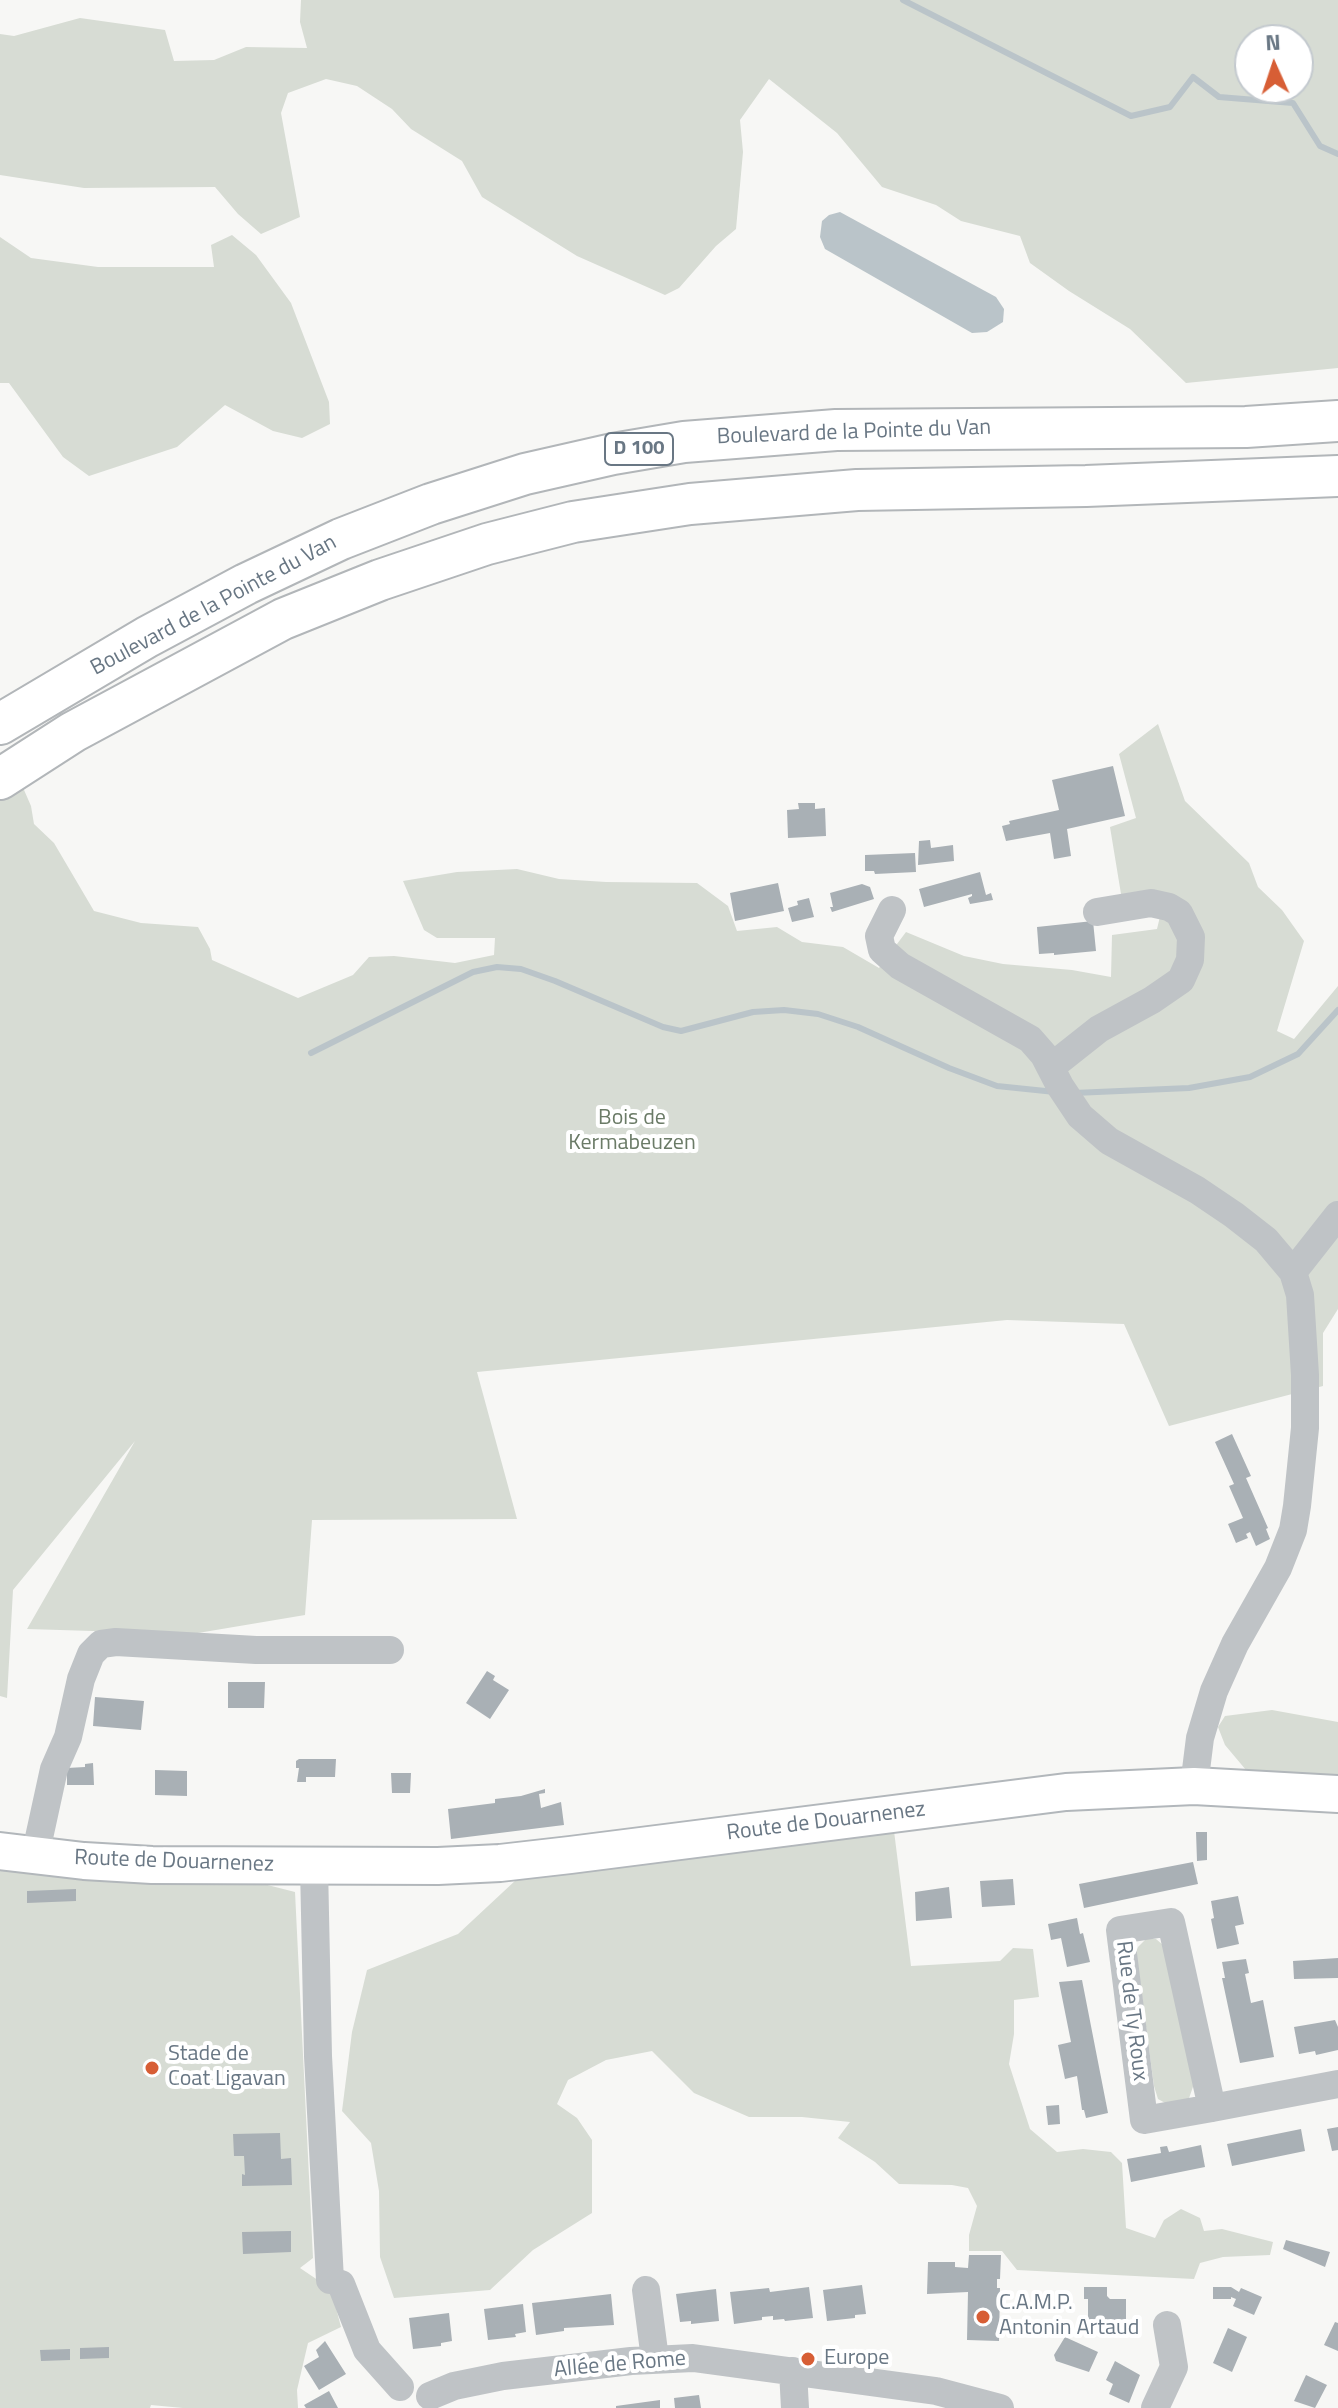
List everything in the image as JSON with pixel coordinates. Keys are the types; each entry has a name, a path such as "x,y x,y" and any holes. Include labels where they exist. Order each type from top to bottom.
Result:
{"highway":[{"name":"Boulevard de la Pointe du Van","path":"0,724 147,637 246,584 341,539 431,504 525,474 584,460 684,442 820,430 1246,427 1338,421"},
{"name":"Boulevard de la Pointe du Van","path":"0,779 87,724 283,619 380,580 487,544 573,522 690,504 857,490 1086,486 1338,476"}],"main road":[{"name":"Route de Douarnenez","path":"0,1851 152,1865 403,1866 500,1863 1066,1792 1194,1786 1338,1794"}],"street":[{"path":"1059,1084 1099,1029 1181,980 1190,960 1191,937 1179,913 1169,907 1151,903 1097,912"},
{"path":"892,910 879,936 882,950 900,966 1019,1030 1039,1047 1080,1116 1109,1141 1197,1190 1234,1215 1266,1240 1293,1272 1301,1308 1305,1375 1305,1428 1293,1530 1278,1568 1235,1644 1214,1691 1200,1738 1194,1786"},
{"path":"1293,1272 1338,1215"},
{"path":"35,1856 54,1769 68,1737 81,1679 91,1654 101,1644 116,1642 256,1650 390,1650"},
{"path":"314,1866 318,2056 335,2282 367,2350 396,2398 417,2384 431,2402"},
{"name":"Rue de Ty Roux","path":"1212,2108 1171,1922 1120,1930 1144,2120 1212,2108 1338,2084"},
{"path":"646,2290 655,2359"},
{"path":"1155,2408 1174,2367 1167,2325"},
{"name":"Allée de Rome","path":"431,2402 454,2386 482,2379 655,2359 693,2358 936,2391 1000,2408"},
{"path":"793,2371 795,2408"}],"green space":[{"path":"301,0 1338,0 1338,368 1186,383 1130,329 1030,263 1020,236 961,221 936,205 882,187 837,133 769,79 740,120 743,152 736,229 716,246 679,288 665,295 577,256 482,197 462,161 411,129 392,109 357,86 326,79 288,93 281,113 300,217 261,234 238,214 215,187 84,188 0,175 0,34 14,36 80,18 165,30 174,61 214,60 246,47 307,48 300,22"},
{"path":"232,235 256,255 291,303 329,402 330,424 302,438 273,431 225,405 177,447 89,476 63,457 9,383 0,383 0,237 31,258 98,267 214,267 211,245"},
{"name":"Bois de Kermabeuzen","path":"1158,724 1185,801 1249,863 1258,887 1282,910 1304,941 1277,1031 1294,1039 1338,986 1338,1309 1323,1333 1323,1386 1169,1426 1124,1324 1007,1320 477,1372 517,1519 312,1520 305,1615 192,1634 27,1629 135,1441 13,1590 7,1698 0,1696 0,796 21,783 31,806 34,824 54,843 94,911 141,923 198,927 210,949 212,960 298,998 353,975 369,957 394,956 455,963 494,955 495,938 437,938 424,930 403,881 457,872 517,869 559,879 697,883 728,906 737,931 777,927 802,942 843,947 879,968 906,932 964,956 1003,964 1111,977 1112,935 1157,929 1164,900 1121,894 1110,827 1136,818 1119,754"},
{"path":"1272,1710 1338,1722 1338,1779 1246,1770 1225,1745 1218,1727 1225,1716"},
{"path":"894,1831 911,1966 1000,1961 1013,1948 1033,1949 1039,1997 1014,2000 1014,2034 1009,2064 1030,2129 1057,2152 1083,2149 1111,2152 1122,2163 1126,2228 1155,2238 1164,2220 1181,2209 1200,2218 1204,2231 1222,2229 1273,2242 1270,2255 1223,2257 1200,2263 1194,2279 1017,2270 1002,2251 969,2251 969,2235 977,2206 968,2188 899,2184 875,2162 838,2138 850,2122 802,2117 749,2117 694,2093 652,2051 606,2060 568,2080 557,2104 577,2118 592,2140 592,2213 533,2250 490,2290 394,2298 380,2257 379,2191 371,2143 342,2111 352,2032 367,1970 458,1934 517,1879"},
{"name":"Stade de Coat Ligavan","path":"0,1870 142,1881 236,1877 295,1892 313,2258 300,2268 331,2289 341,2327 308,2343 297,2390 298,2408 151,2405 150,2408 0,2408"},
{"path":"1146,1939 1156,1939 1163,1945 1194,2084 1188,2101 1167,2104 1158,2099 1154,2086 1136,1952"}],"shaded area":[{"path":"840,212 996,297 1004,309 1003,322 987,332 972,333 825,249 820,237 822,221"}],"building":[{"path":"1113,766 1125,816 1067,829 1071,856 1054,859 1050,833 1006,841 1002,826 1010,824 1009,821 1059,810 1052,780"},
{"path":"798,803 815,803 815,809 825,808 826,836 788,838 787,810 799,809"},
{"path":"930,840 931,848 953,845 954,861 918,865 919,841"},
{"path":"915,853 916,872 875,874 874,871 865,871 865,855"},
{"path":"980,872 986,895 991,893 993,900 970,904 968,898 972,894 924,907 919,889"},
{"path":"778,883 784,911 735,921 730,893"},
{"path":"862,884 870,887 874,899 832,912 830,893"},
{"path":"809,898 814,917 792,922 788,908 798,905 797,901"},
{"path":"1093,921 1096,951 1039,954 1037,927"},
{"path":"1232,1434 1251,1476 1246,1478 1268,1528 1270,1539 1256,1546 1250,1532 1246,1534 1248,1538 1236,1543 1228,1524 1243,1518 1229,1486 1234,1484 1215,1442"},
{"path":"487,1671 495,1676 493,1680 509,1690 490,1719 466,1703"},
{"path":"228,1682 265,1682 264,1708 228,1708"},
{"path":"95,1697 144,1701 141,1730 93,1726"},
{"path":"336,1759 335,1777 306,1777 306,1782 297,1782 299,1768 296,1768 296,1761"},
{"path":"93,1763 94,1785 67,1785 67,1768 85,1767 85,1764"},
{"path":"155,1770 187,1771 187,1796 155,1795"},
{"path":"391,1773 411,1773 410,1793 392,1793"},
{"path":"545,1789 545,1793 539,1794 541,1808 561,1802 564,1825 451,1839 448,1809 495,1803 495,1799"},
{"path":"1196,1832 1207,1832 1207,1860 1197,1861"},
{"path":"1193,1862 1198,1884 1084,1908 1079,1884"},
{"path":"1013,1879 1015,1905 982,1907 980,1881"},
{"path":"949,1887 952,1918 916,1921 915,1892"},
{"path":"76,1889 76,1901 27,1903 27,1891"},
{"path":"1238,1896 1244,1924 1235,1926 1239,1944 1217,1949 1211,1901"},
{"path":"1077,1918 1090,1962 1067,1967 1061,1938 1051,1940 1048,1924"},
{"path":"1338,1958 1338,1978 1294,1979 1293,1961"},
{"path":"1246,1959 1249,1973 1245,1974 1251,2003 1263,2000 1274,2057 1240,2063 1222,1978 1225,1978 1222,1962"},
{"path":"1082,1980 1108,2113 1086,2118 1077,2076 1065,2079 1058,2045 1071,2042 1059,1982"},
{"path":"1335,2020 1338,2050 1316,2055 1315,2051 1299,2054 1294,2027"},
{"path":"1059,2105 1060,2124 1048,2125 1046,2106"},
{"path":"1338,2127 1338,2150 1332,2151 1327,2129"},
{"path":"1301,2129 1305,2151 1232,2166 1227,2144"},
{"path":"280,2133 281,2159 291,2158 292,2185 242,2186 244,2156 234,2156 233,2134"},
{"path":"1201,2145 1205,2167 1131,2182 1127,2159 1161,2153 1160,2147 1167,2146 1169,2152"},
{"path":"291,2231 291,2252 243,2254 242,2232"},
{"path":"1286,2240 1330,2252 1325,2267 1283,2249"},
{"name":"C.A.M.P. Antonin Artaud","path":"969,2255 1001,2255 1000,2279 997,2279 997,2288 1000,2288 999,2341 967,2340 968,2292 927,2294 928,2262 955,2262 955,2267 968,2268"},
{"path":"862,2285 866,2314 827,2321 823,2290"},
{"path":"809,2287 813,2318 785,2321 773,2320 773,2316 734,2324 730,2292 769,2288 770,2292"},
{"path":"1084,2287 1107,2287 1110,2299 1126,2299 1126,2324 1123,2329 1112,2329 1111,2323 1088,2320 1088,2299 1084,2299"},
{"path":"1213,2287 1231,2287 1239,2292 1241,2288 1262,2297 1254,2315 1233,2306 1236,2299 1231,2297 1213,2299"},
{"path":"716,2289 719,2321 680,2322 676,2294"},
{"path":"611,2294 614,2325 564,2328 564,2331 536,2335 532,2303"},
{"path":"523,2304 526,2332 515,2334 516,2337 488,2340 484,2309"},
{"path":"449,2313 452,2341 441,2343 441,2346 413,2349 409,2318"},
{"path":"1335,2322 1338,2323 1338,2351 1324,2345"},
{"path":"1228,2328 1247,2337 1232,2372 1213,2363"},
{"path":"1065,2337 1098,2352 1089,2372 1056,2361 1054,2355"},
{"path":"325,2341 346,2374 319,2390 304,2366 319,2357 316,2350"},
{"path":"109,2347 109,2358 80,2359 80,2348"},
{"path":"70,2349 70,2360 41,2361 40,2350"},
{"path":"1115,2361 1140,2375 1129,2403 1109,2394 1113,2384 1106,2380"},
{"path":"1306,2375 1327,2385 1315,2408 1294,2401"},
{"path":"329,2391 338,2408 306,2408 304,2405"},
{"path":"699,2395 701,2408 675,2408 674,2398"},
{"path":"660,2400 660,2408 616,2408 616,2406"}],"waterway":[{"path":"903,0 1131,116 1170,107 1193,77 1219,97 1293,103 1320,146 1338,154"},
{"path":"311,1053 473,972 497,967 521,969 663,1027 681,1031 753,1012 784,1010 818,1014 858,1027 997,1086 1055,1092"},
{"path":"1074,1093 1189,1088 1250,1077 1298,1054 1338,1010"}],"place":[{"name":"Stade de Coat Ligavan","path":"152,2068"},
{"name":"C.A.M.P. Antonin Artaud","path":"983,2317"},
{"name":"Europe","path":"808,2359"}]}
